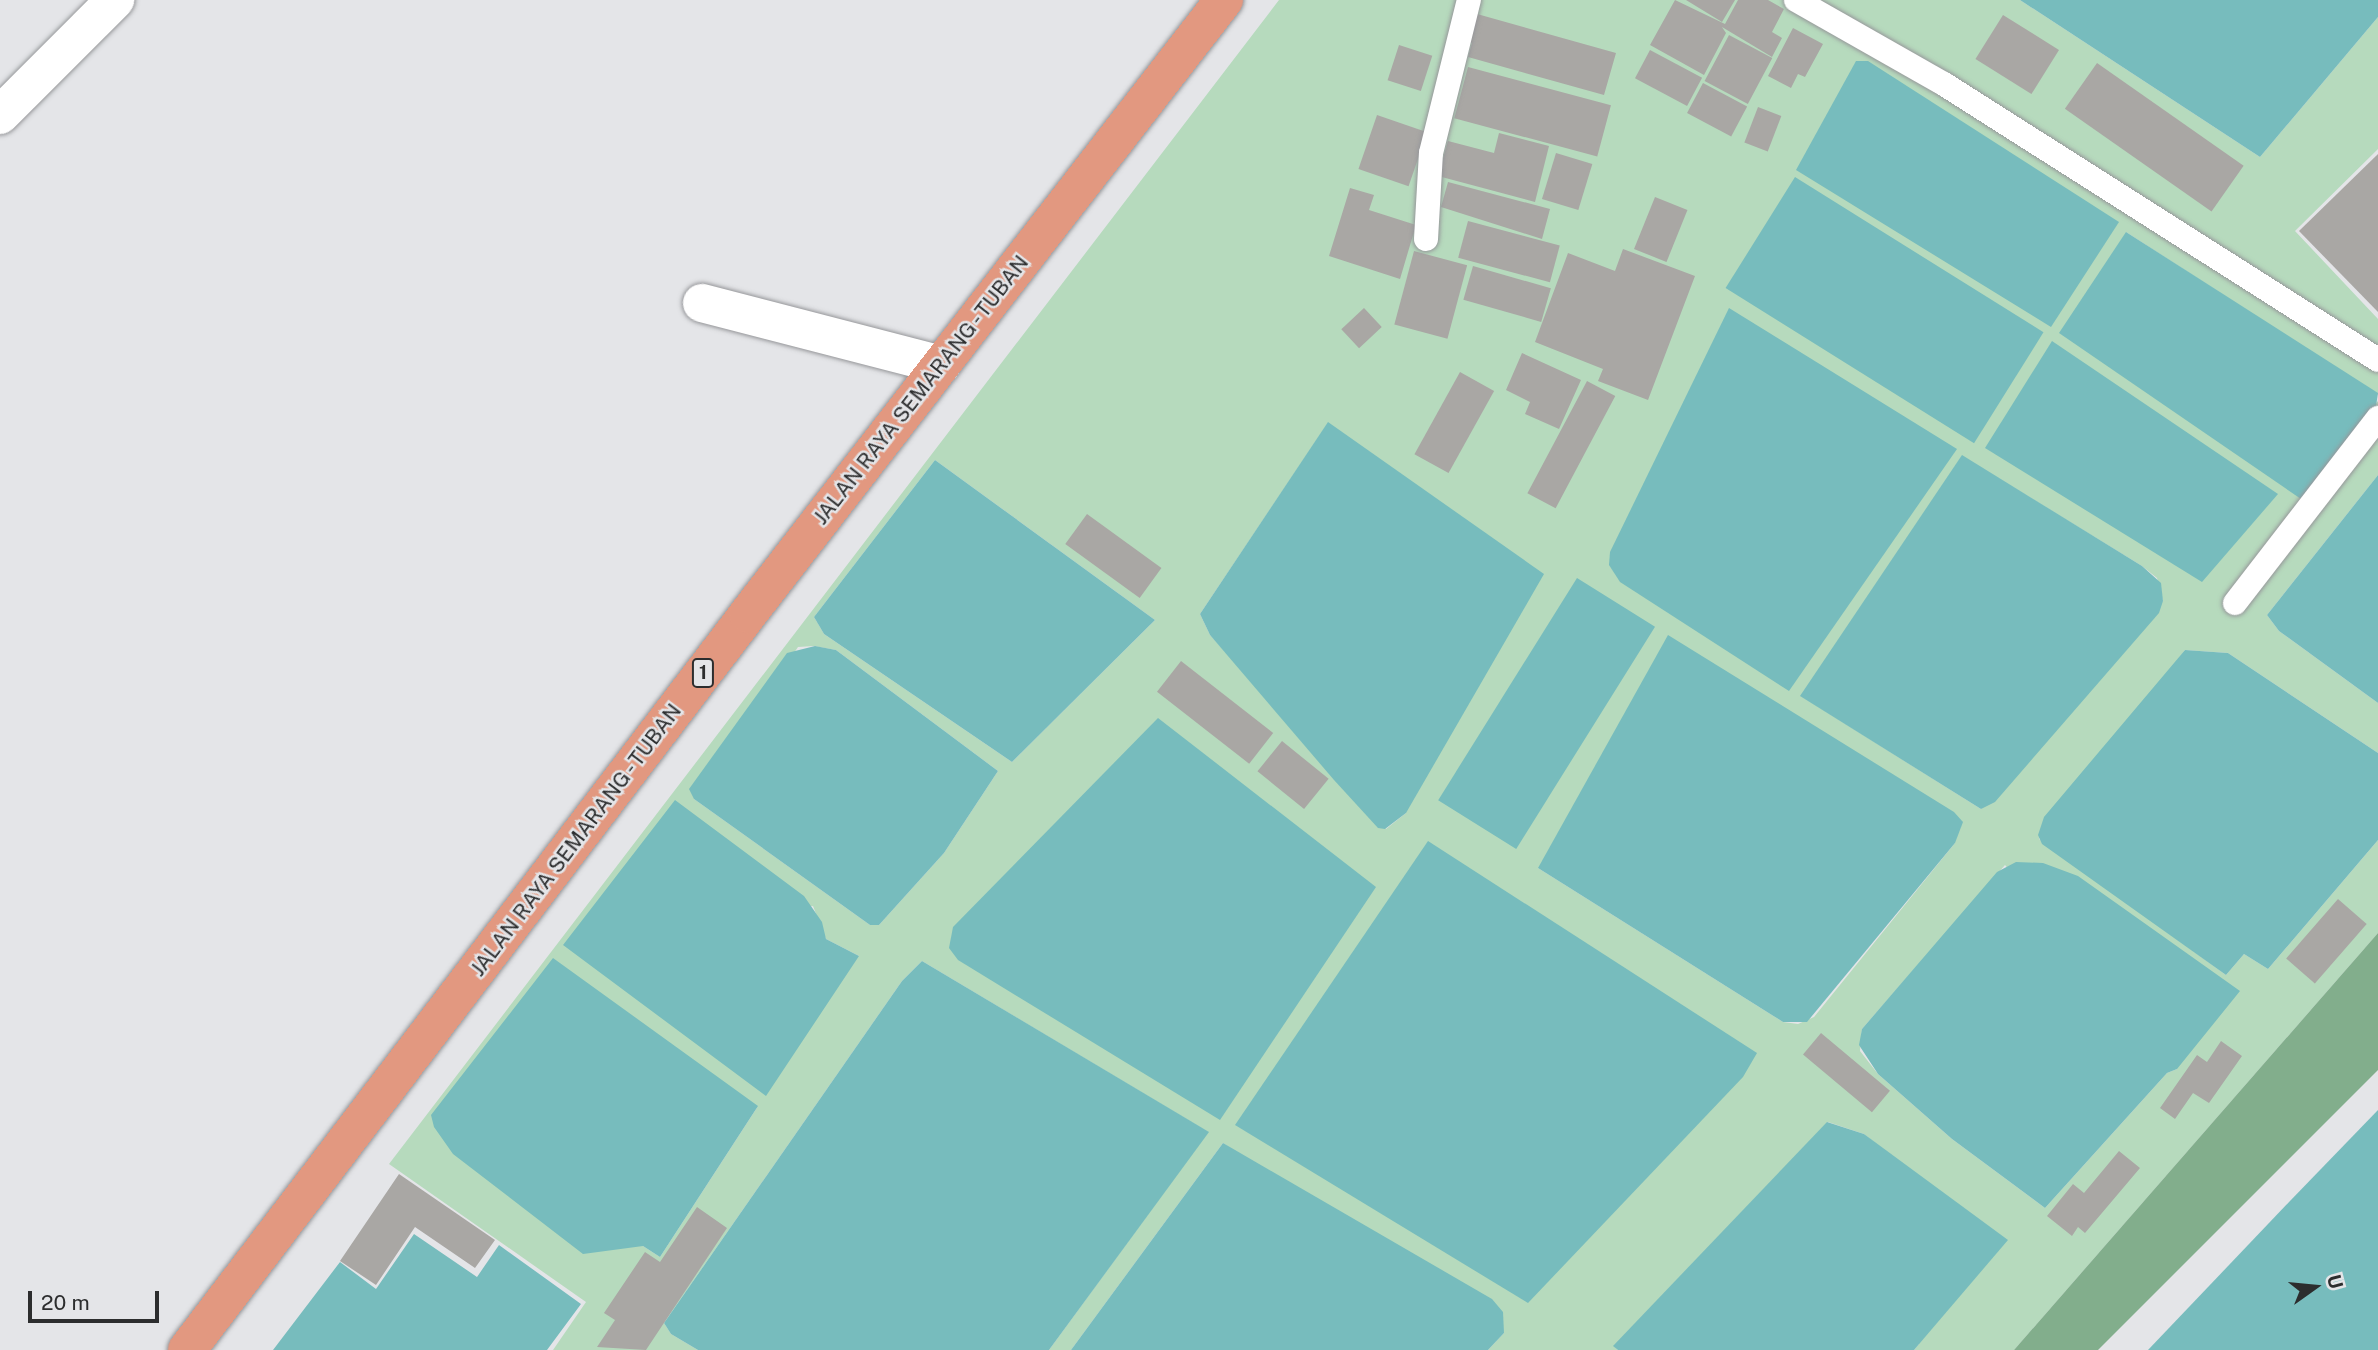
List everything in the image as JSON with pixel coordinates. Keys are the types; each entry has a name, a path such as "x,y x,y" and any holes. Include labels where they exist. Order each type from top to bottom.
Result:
{"highway":[{"name":"JALAN RAYA SEMARANG - TUBAN","path":"187,1350 1224,0"}],"street":[{"path":"0,116 115,0"},
{"path":"702,303 941,365"}],"lane":[{"path":"1426,239 1432,153 1469,0"},
{"path":"1796,0 1944,84 2378,360"},
{"path":"2235,603 2378,418"}],"green space":[{"path":"1279,0 2020,0 2260,157 2378,17 2378,149 2295,231 2378,319 2378,395 2126,232 2301,499 2378,401 2378,475 2267,615 2279,631 2378,703 2378,753 2228,653 2185,650 2039,839 2226,975 2244,954 2268,969 2378,840 2378,933 2014,1350 1914,1350 1919,1344 1912,1173 1864,1134 1828,1122 1614,1346 1618,1350 1488,1350 1504,1333 1223,1143 1071,1350 1049,1350 1208,1132 922,961 902,981 664,1323 671,1334 698,1350 553,1350 586,1302 389,1164","holes":["1328,423 1406,813 1386,829 1210,635 1200,614","1962,456 2142,566 2157,578 2163,601 1981,809 1801,696","935,460 1155,620 1012,762 824,634 814,617","814,646 836,650 998,771 944,853 879,925 870,925 694,799 798,647","1955,843 1814,1017 1798,1024 1783,1022 1538,868","2005,865 2177,1069 2167,1073 2045,1208 1952,1139 1878,1074 1860,1051 1862,1029","813,906 826,939 859,956 563,945","758,1106 660,1257 643,1246"]},
{"path":"2378,933 2378,1070 2098,1350 2014,1350"}],"water":[{"path":"2020,0 2378,0 2378,17 2260,157"},
{"path":"1856,61 1868,61 2119,222 2051,327 1796,170"},
{"path":"1795,177 2043,332 1974,443 1726,288"},
{"path":"2126,232 2378,393 2376,406 2301,499 2059,333"},
{"path":"1729,308 1957,449 1789,691 1620,582 1609,565 1610,552"},
{"path":"2052,341 2278,494 2202,582 1985,448"},
{"path":"1328,422 1544,574 1406,813 1385,829 1378,828 1334,780 1210,635 1200,614"},
{"path":"1962,455 2142,566 2161,583 2163,601 2159,613 1995,802 1981,809 1800,696"},
{"path":"935,460 1155,620 1012,762 824,634 814,617"},
{"path":"2378,475 2378,703 2279,631 2267,615"},
{"path":"1577,578 1655,627 1516,849 1438,800"},
{"path":"1668,635 1954,812 1963,822 1955,843 1807,1022 1783,1022 1538,868"},
{"path":"815,646 836,650 998,771 944,853 879,925 870,925 694,799 689,789 787,653"},
{"path":"2185,650 2228,653 2378,753 2378,840 2268,969 2244,954 2226,975 2042,844 2038,835 2044,817"},
{"path":"1158,718 1376,887 1220,1120 958,960 949,948 953,927"},
{"path":"675,800 804,896 822,922 826,939 859,956 766,1096 563,945"},
{"path":"1428,841 1757,1053 1743,1077 1528,1303 1235,1125"},
{"path":"2016,862 2043,863 2078,876 2240,991 2177,1069 2167,1073 2045,1208 1952,1139 1878,1074 1859,1045 1862,1029 1997,872"},
{"path":"553,958 758,1106 660,1257 643,1246 583,1254 453,1154 434,1127 431,1115"},
{"path":"922,961 1209,1132 1049,1350 698,1350 671,1334 664,1323 902,981"},
{"path":"2378,1110 2378,1350 2148,1350 2290,1201"},
{"path":"1827,1122 1864,1134 2008,1240 1914,1350 1618,1350 1613,1346"},
{"path":"1223,1143 1492,1299 1503,1312 1504,1333 1488,1350 1071,1350"},
{"path":"414,1234 477,1277 499,1245 581,1304 547,1350 273,1350 340,1262 376,1289"}],"building":[{"path":"1675,0 1725,24 1738,0 1768,0 1784,9 1772,32 1782,38 1772,57 1722,27 1726,33 1704,75 1650,45"},
{"path":"1686,0 1735,0 1722,22"},
{"path":"1470,12 1616,53 1604,95 1468,57 1472,43 1462,41"},
{"path":"2003,15 2059,50 2031,94 1975,59"},
{"path":"1793,28 1823,44 1805,77 1798,74 1791,88 1768,76"},
{"path":"1729,35 1772,58 1748,104 1705,81"},
{"path":"1399,45 1432,56 1421,91 1388,80"},
{"path":"1650,50 1702,78 1687,106 1635,78"},
{"path":"2097,63 2244,166 2212,212 2065,109"},
{"path":"1468,67 1611,105 1597,156 1454,118"},
{"path":"1703,83 1747,106 1731,136 1687,113"},
{"path":"1758,107 1781,116 1768,151 1744,142"},
{"path":"1377,115 1427,132 1409,186 1358,169"},
{"path":"1499,133 1549,146 1535,202 1438,176 1448,141 1494,153"},
{"path":"1556,153 1592,164 1578,210 1542,199"},
{"path":"2378,154 2378,312 2299,231"},
{"path":"1448,182 1550,209 1542,239 1441,207"},
{"path":"1350,188 1374,195 1369,210 1416,225 1400,279 1329,256"},
{"path":"1655,197 1687,210 1666,262 1634,249"},
{"path":"1468,221 1560,246 1550,282 1458,258"},
{"path":"1623,249 1695,276 1648,400 1598,381 1603,369 1535,342 1568,253 1615,271"},
{"path":"1414,251 1467,265 1447,339 1394,324"},
{"path":"1473,266 1551,288 1541,322 1463,300"},
{"path":"1364,308 1382,327 1359,348 1341,329"},
{"path":"1522,353 1581,380 1559,429 1525,414 1530,402 1506,390"},
{"path":"1460,372 1494,391 1449,473 1414,454"},
{"path":"1587,381 1615,396 1556,508 1527,493"},
{"path":"1087,514 1161,568 1140,598 1065,544"},
{"path":"1181,661 1273,733 1249,764 1157,692"},
{"path":"1282,741 1329,779 1304,809 1257,771"},
{"path":"2338,899 2367,924 2315,984 2286,959"},
{"path":"1821,1033 1890,1091 1872,1112 1803,1054"},
{"path":"2221,1041 2242,1056 2209,1103 2193,1093 2175,1119 2160,1108 2197,1055 2207,1062"},
{"path":"2119,1151 2140,1168 2085,1233 2078,1227 2072,1236 2047,1216 2073,1184 2084,1193"},
{"path":"399,1174 495,1240 475,1268 415,1227 376,1285 340,1261"},
{"path":"697,1207 727,1228 646,1350 597,1347 615,1320 604,1313 645,1252 660,1262"}]}
